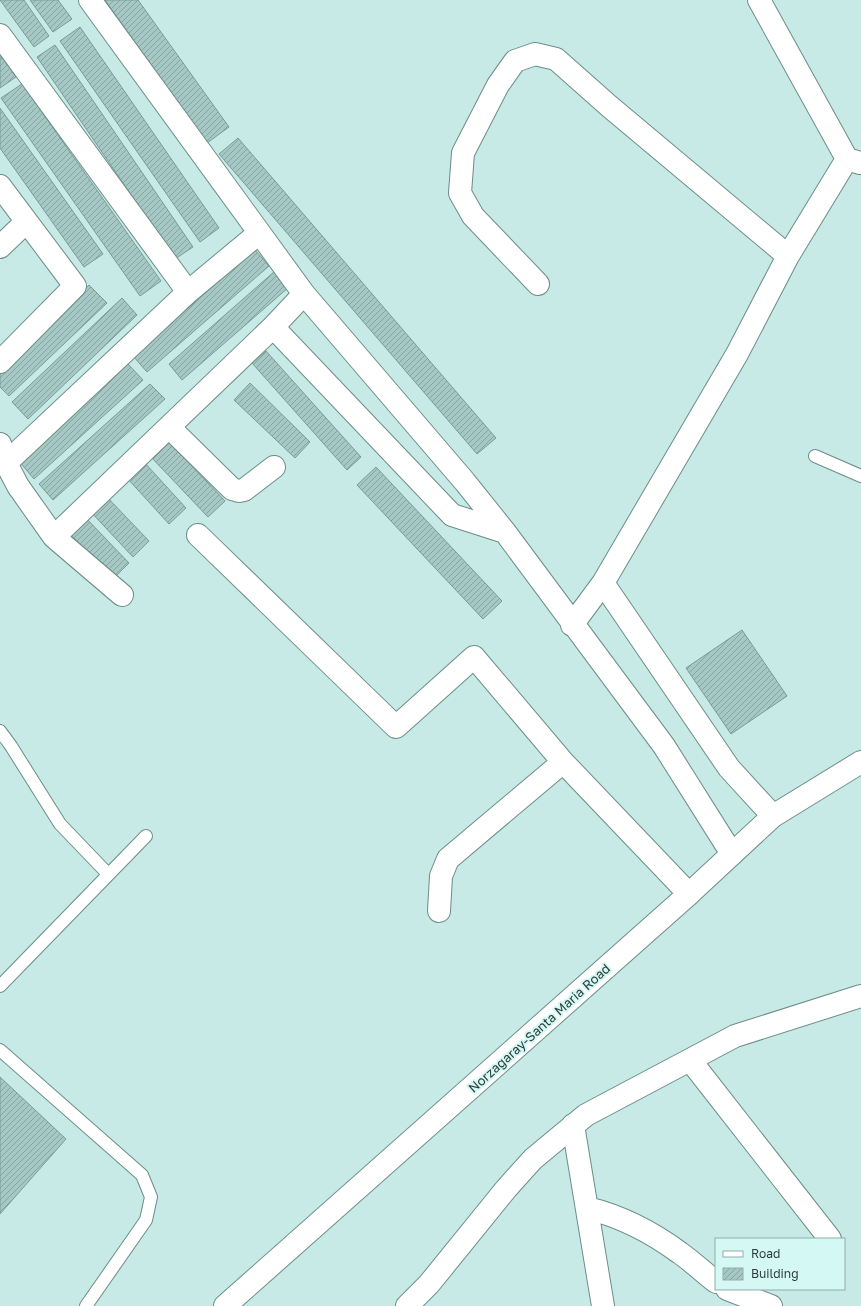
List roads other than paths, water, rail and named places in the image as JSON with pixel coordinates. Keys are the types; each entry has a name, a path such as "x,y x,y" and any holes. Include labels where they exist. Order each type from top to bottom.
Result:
{"street":[{"path":"90,0 304,294 465,482 504,532 664,746 732,854"},
{"path":"572,624 604,583 737,354 788,256 854,161 759,0"},
{"path":"0,35 188,292"},
{"path":"538,284 473,216 460,192 463,153 498,85 515,61 535,54 556,59 609,106 788,256"},
{"path":"0,186 75,286 0,362"},
{"path":"0,247 26,222"},
{"path":"122,594 54,537 18,486 3,453 188,292 259,233"},
{"path":"54,537 273,327 304,294"},
{"path":"273,327 452,515 504,532"},
{"path":"170,427 232,489 239,491 244,490 274,467"},
{"path":"198,535 396,727 474,657 563,762 689,894"},
{"path":"604,583 730,768 773,816"},
{"path":"439,911 440,876 448,859 563,762"},
{"name":"Norzagaray-Santa Maria Road","path":"225,1306 689,894 773,816 861,762"},
{"path":"407,1306 429,1284 506,1189 529,1164 586,1115 735,1036 861,996"},
{"path":"690,1060 829,1238"},
{"path":"573,1125 603,1306"},
{"path":"587,1208 612,1214 628,1222 680,1253 715,1281"},
{"path":"731,1290 771,1306"}],"lane":[{"path":"815,456 861,476"},
{"path":"0,731 60,824 108,874"},
{"path":"0,986 146,836"},
{"path":"0,1050 142,1175 151,1197 146,1220 86,1306"}]}
